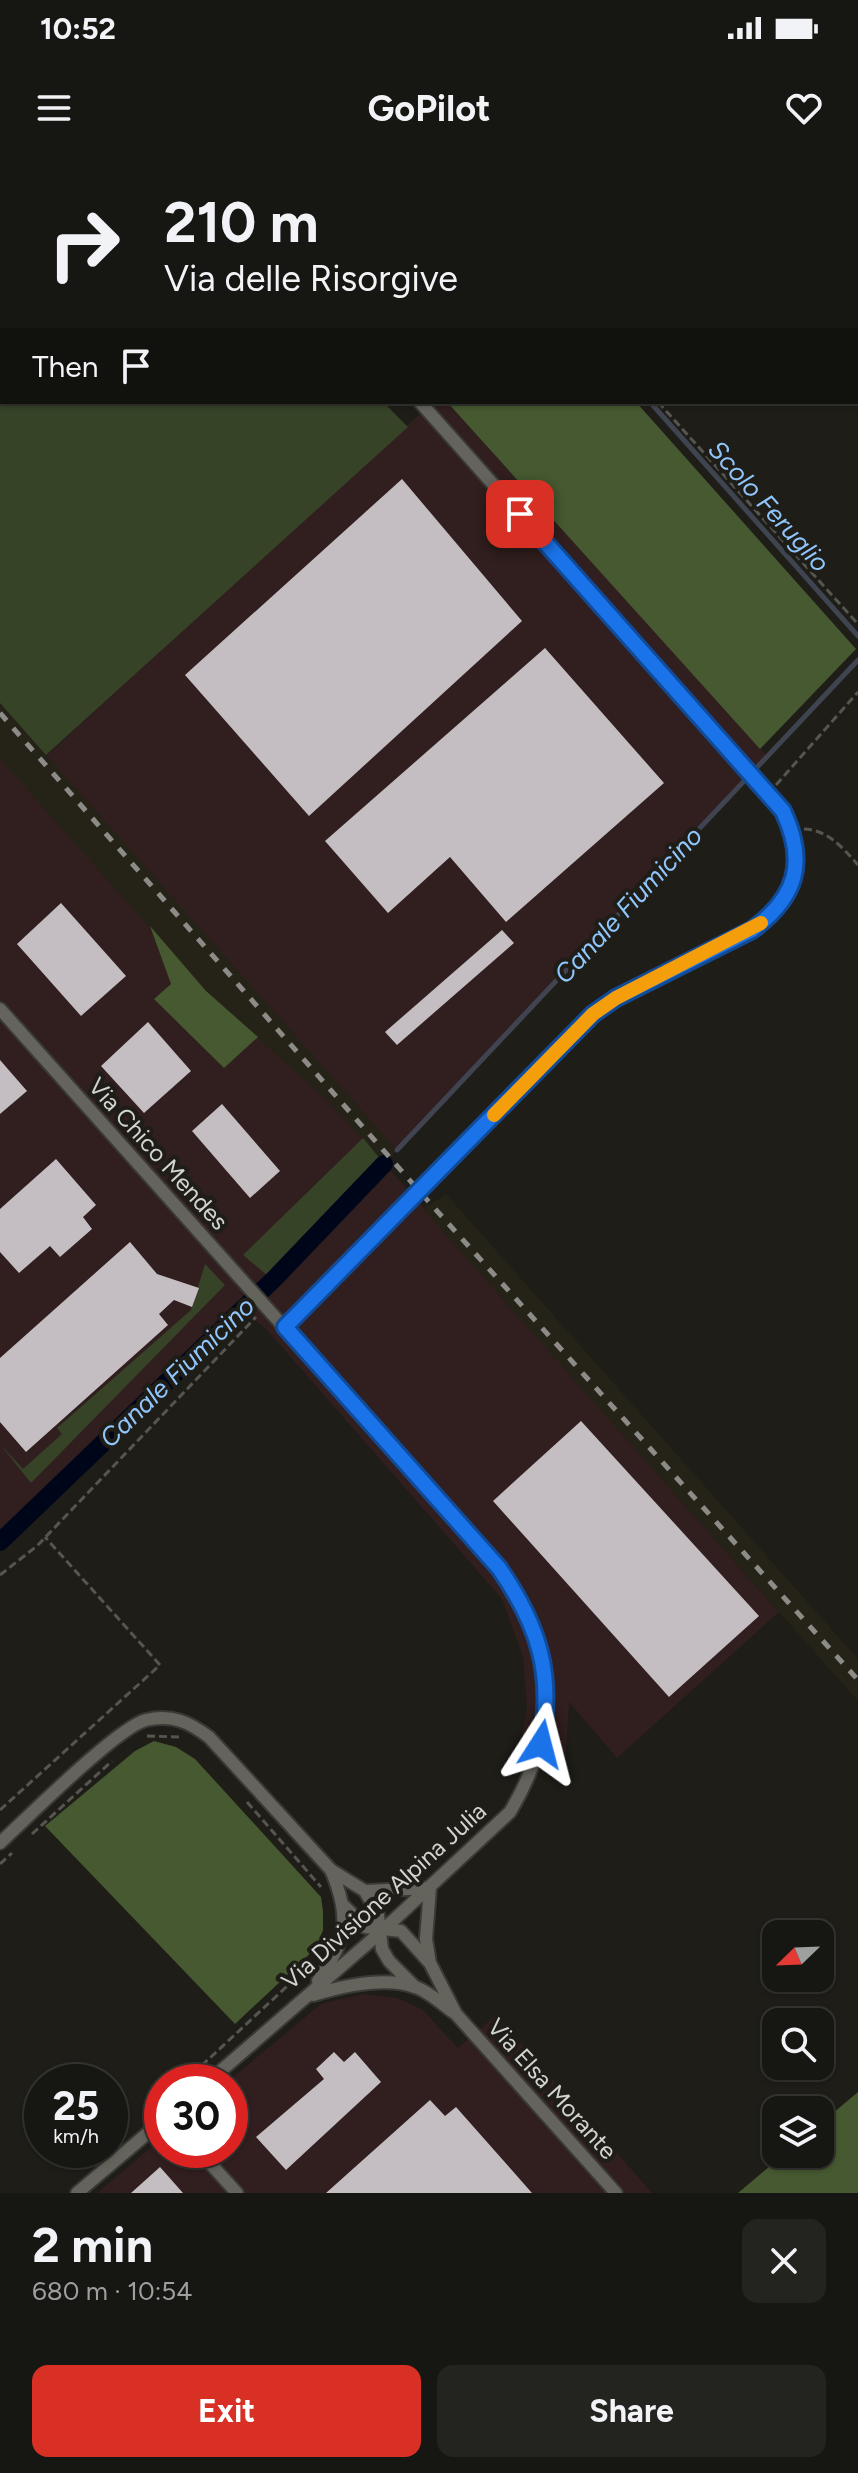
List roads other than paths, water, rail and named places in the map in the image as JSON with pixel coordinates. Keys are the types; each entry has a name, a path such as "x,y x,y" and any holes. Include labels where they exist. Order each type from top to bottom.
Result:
{"street":[{"path":"285,1327 593,1014 616,998 752,930 772,916 787,898 793,881 796,858 792,831 765,791 422,404"},
{"name":"Via Chico Mendes","path":"0,1009 285,1327"},
{"name":"Via Divisione Alpina Julia","path":"229,2064 430,1888 510,1812 534,1765 547,1713 546,1676 536,1636 522,1601 499,1568 285,1327"},
{"path":"0,1843 131,1725 170,1718 183,1720 209,1737 331,1870 365,1891 430,1888"},
{"path":"307,1997 336,1955 342,1937 344,1906 331,1870"},
{"name":"Via Elsa Morante","path":"430,1888 426,1939 430,1963"},
{"path":"365,1891 382,1931"},
{"path":"344,1906 365,1927 382,1931"},
{"name":"Via Elsa Morante","path":"456,2014 415,1987 389,1961 382,1949 382,1931 401,1931 430,1963 456,2014 616,2193"},
{"path":"307,1997 358,1984 415,1987"},
{"path":"77,2193 86,2189 144,2137"},
{"path":"214,2168 237,2193"}],"waterway":[{"name":"Scolo Feruglio","path":"652,404 858,636"},
{"name":"Canale Fiumicino","path":"397,1150 858,660"},
{"name":"Canale Fiumicino","path":"0,1542 275,1278 384,1164"}],"railway":[{"path":"0,713 420,1192 858,1680"}]}
